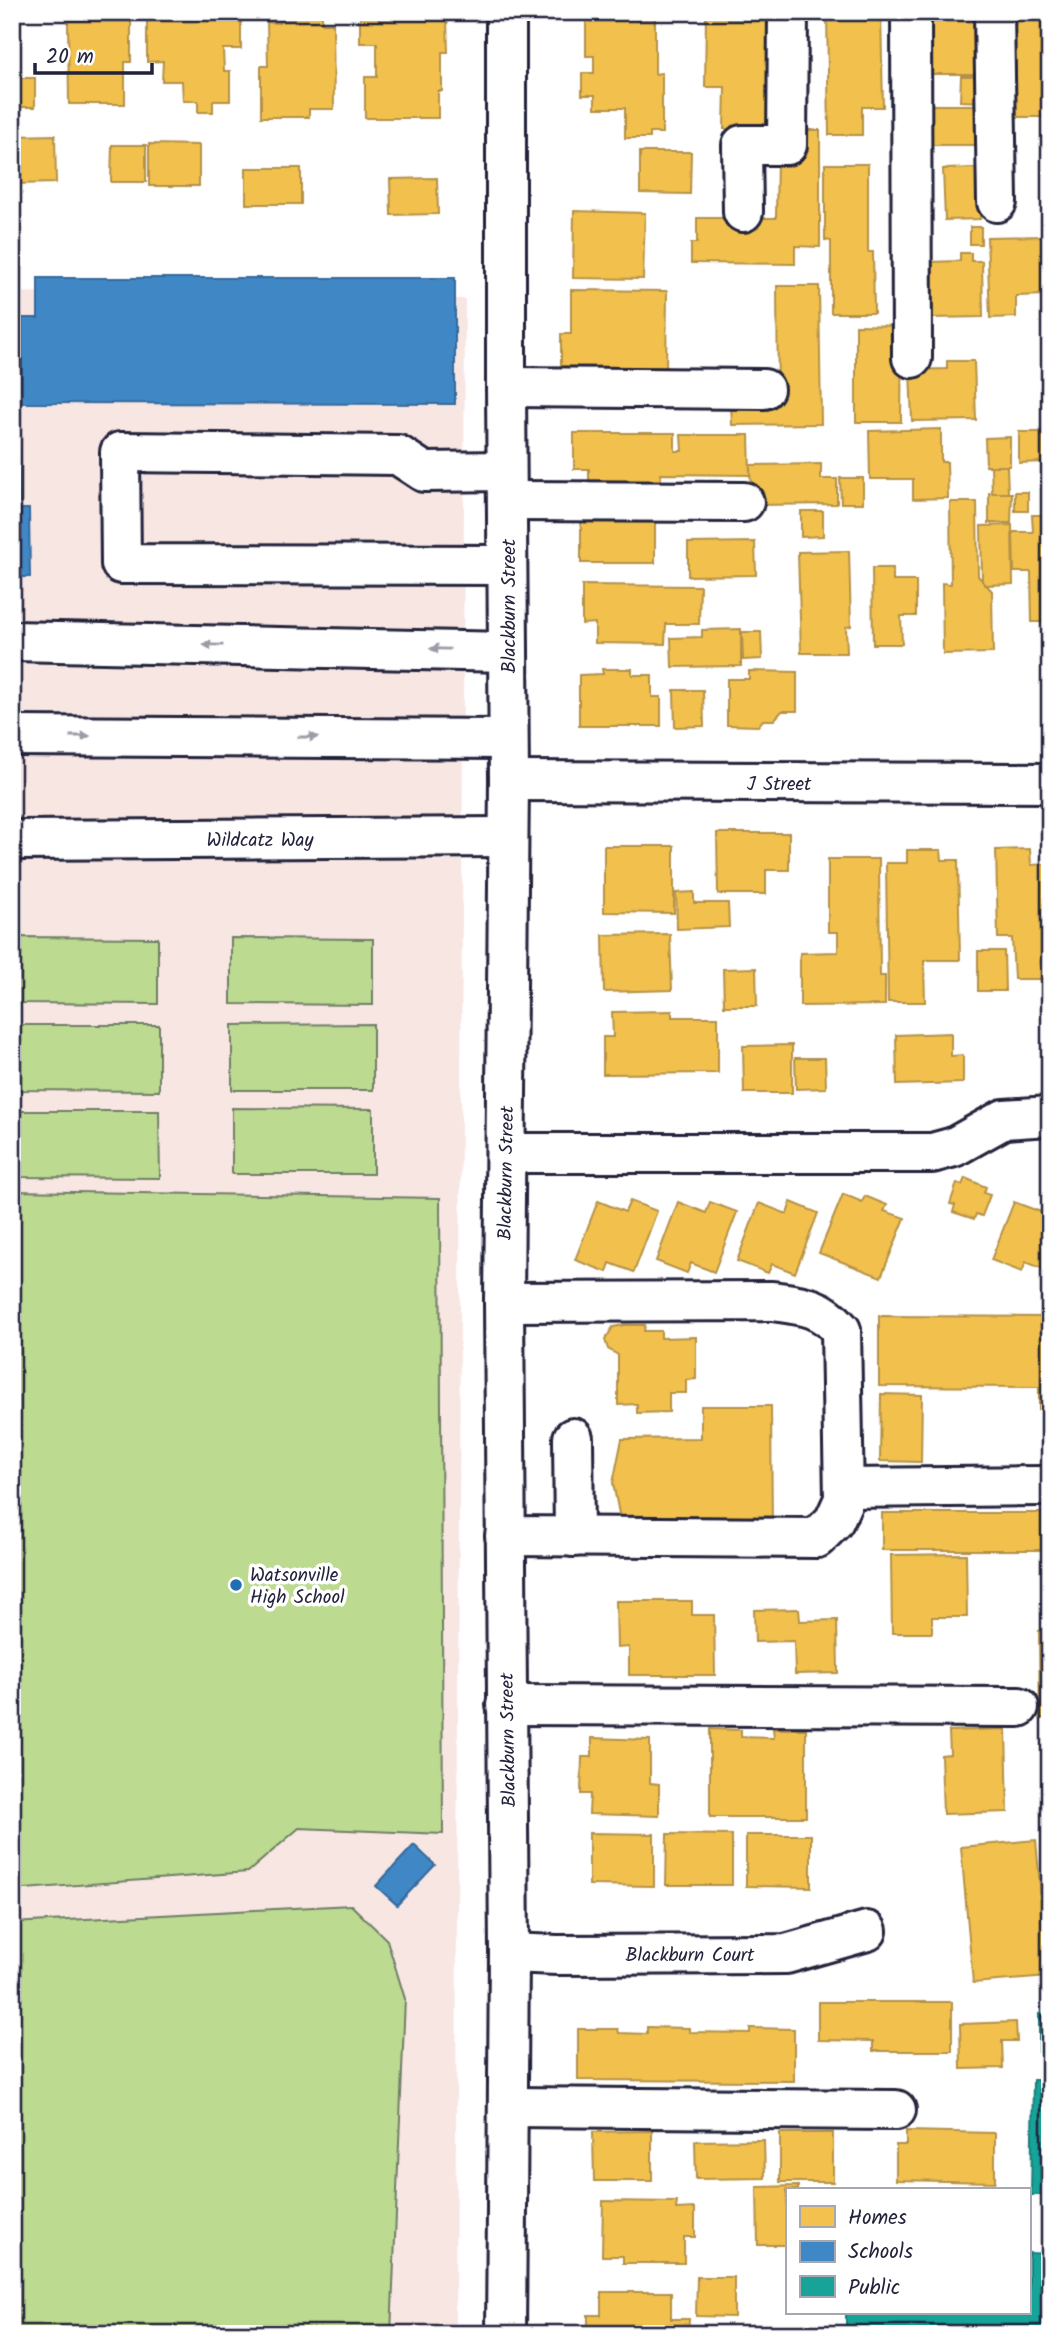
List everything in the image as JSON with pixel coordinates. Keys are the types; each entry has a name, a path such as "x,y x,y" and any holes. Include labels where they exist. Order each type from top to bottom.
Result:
{"street":[{"name":"Blackburn Street","path":"506,12 509,781 504,1302 509,1953 506,2334"},
{"path":"743,212 742,145 787,145 788,12"},
{"path":"887,12 887,313"},
{"path":"911,12 912,358"},
{"path":"994,12 997,202"},
{"path":"506,387 764,389"},
{"path":"507,565 121,564 120,452 398,455 424,472 507,486 744,502"},
{"path":"12,641 508,652"},
{"path":"12,736 508,739"},
{"name":"J Street","path":"509,781 1050,783"},
{"name":"Wildcatz Way","path":"12,840 507,838"},
{"path":"506,1153 932,1153 954,1147 1004,1119 1050,1116"},
{"path":"504,1302 772,1301 808,1306 830,1317 841,1330 844,1488 844,1499 834,1521 817,1538 505,1536"},
{"path":"572,1438 574,1537"},
{"path":"844,1488 1044,1486"},
{"path":"506,1705 1019,1707"},
{"name":"Blackburn Court","path":"509,1953 786,1954 867,1931"},
{"path":"508,2107 896,2110"}],"shaded area":[{"name":"Watsonville High School","path":"12,292 465,299 455,2334 12,2334"}],"green space":[{"path":"17,937 158,938 158,1004 17,1003"},
{"path":"231,938 373,939 373,1005 231,1004"},
{"path":"373,1024 373,1090 232,1090 232,1025"},
{"path":"18,1025 159,1025 159,1091 18,1090"},
{"path":"232,1108 373,1109 373,1174 232,1174"},
{"path":"19,1111 159,1111 160,1178 19,1177"},
{"path":"12,1191 440,1198 443,1834 299,1828 248,1872 12,1890"},
{"path":"351,1905 387,1940 405,1999 391,2334 12,2334 12,1923"}],"building: Homes":[{"path":"89,12 131,12 131,62 125,62 125,104 69,104 68,21 89,20"},
{"path":"147,12 241,12 241,49 223,49 224,71 230,71 230,101 213,101 213,112 198,112 198,101 183,101 182,81 162,81 163,61 147,62"},
{"path":"279,12 322,12 322,23 333,23 334,109 309,109 309,117 261,117 261,66 268,66 267,22 279,23"},
{"path":"360,12 444,12 444,19 447,19 448,52 442,52 442,91 438,91 438,118 365,118 365,77 377,77 377,43 360,43"},
{"path":"586,12 655,12 655,74 662,73 662,133 650,133 650,138 625,138 625,108 595,108 595,95 582,95 582,73 594,73 594,56 586,56"},
{"path":"827,12 881,12 883,107 862,107 862,135 829,135"},
{"path":"926,12 977,12 977,74 927,74"},
{"path":"1016,12 1050,12 1050,117 1016,117 1016,58 1010,58 1010,24 1016,24"},
{"path":"12,15 17,15 16,78 35,78 35,107 12,107"},
{"path":"706,15 780,16 779,130 724,129 725,87 705,87"},
{"path":"961,76 983,76 983,102 960,101"},
{"path":"928,105 983,105 983,145 929,145"},
{"path":"798,130 820,130 820,247 795,246 795,264 691,263 691,243 697,243 697,218 776,218 777,159"},
{"path":"55,135 56,183 15,184 14,136"},
{"path":"149,144 199,145 199,186 149,186"},
{"path":"112,145 146,145 146,182 111,182"},
{"path":"640,152 691,152 690,194 640,193"},
{"path":"825,164 868,164 868,252 873,252 874,313 831,313 831,241 825,240"},
{"path":"246,168 301,168 301,204 246,204"},
{"path":"978,168 980,219 945,220 943,169"},
{"path":"437,178 438,214 391,215 390,179"},
{"path":"574,211 645,213 643,279 573,278"},
{"path":"970,227 981,227 981,244 970,244"},
{"path":"1045,236 1046,295 1016,296 1016,317 990,318 987,237"},
{"path":"960,253 971,253 971,261 982,261 983,317 931,318 929,262 960,261"},
{"path":"777,286 819,286 821,424 732,425 731,403 778,402"},
{"path":"571,290 667,291 666,371 561,370 561,334 571,334"},
{"path":"856,325 902,326 901,422 856,422"},
{"path":"947,361 974,361 976,420 912,421 910,370 947,369"},
{"path":"941,429 941,462 947,462 948,498 913,499 913,479 870,479 869,431"},
{"path":"1019,432 1043,432 1044,462 1019,463"},
{"path":"574,433 675,433 675,451 682,451 681,435 749,435 750,475 661,474 661,494 589,494 589,469 574,469"},
{"path":"1010,437 1010,466 986,466 985,438"},
{"path":"821,464 821,479 837,479 837,504 751,505 750,465"},
{"path":"991,466 1007,466 1008,493 992,493"},
{"path":"840,478 863,478 863,503 841,503"},
{"path":"1015,492 1028,492 1028,511 1015,511"},
{"path":"989,493 1012,493 1011,523 989,523"},
{"path":"950,502 977,502 978,576 992,591 993,653 943,654 942,583 951,584"},
{"path":"581,511 655,511 655,563 581,563"},
{"path":"801,511 823,511 823,536 801,537"},
{"path":"1032,515 1050,515 1050,622 1032,622 1031,572 1014,572 1013,532 1033,532"},
{"path":"1012,525 1013,584 985,585 982,581 981,526"},
{"path":"755,542 756,575 688,576 688,543"},
{"path":"849,551 851,626 846,627 847,653 801,653 798,552"},
{"path":"872,568 893,568 893,581 916,581 916,616 901,616 902,644 873,644"},
{"path":"582,585 700,586 699,624 666,624 665,644 595,643 595,623 582,624"},
{"path":"741,629 741,666 672,667 671,638 702,637 702,630"},
{"path":"742,632 761,632 762,659 743,660"},
{"path":"602,669 632,669 632,675 652,675 652,697 661,697 661,726 579,726 579,675 603,674"},
{"path":"749,671 797,672 797,711 782,711 774,720 763,720 758,726 727,725 727,679 749,679"},
{"path":"674,690 703,690 704,726 675,727"},
{"path":"717,833 789,833 789,870 766,870 766,894 718,894"},
{"path":"604,846 674,846 674,913 604,912"},
{"path":"1030,849 1031,865 1046,864 1047,905 1050,904 1050,979 1014,979 1012,938 998,938 996,850"},
{"path":"907,850 941,850 942,860 958,860 960,960 924,960 925,1002 888,1002 886,863 907,863"},
{"path":"828,859 879,859 880,976 885,976 885,1005 800,1006 800,953 838,952 838,932 828,932"},
{"path":"694,892 694,903 728,903 729,927 677,929 676,893"},
{"path":"670,934 672,990 604,992 603,935"},
{"path":"978,951 1004,951 1005,991 978,991"},
{"path":"756,968 757,1006 724,1006 723,969"},
{"path":"672,1011 672,1017 718,1017 718,1073 603,1074 603,1037 613,1037 612,1012"},
{"path":"951,1033 951,1056 963,1055 963,1083 897,1085 896,1035"},
{"path":"792,1045 792,1093 744,1093 743,1046"},
{"path":"795,1058 825,1058 826,1088 796,1089"},
{"path":"965,1178 986,1187 984,1193 990,1195 982,1216 976,1214 974,1219 953,1212 955,1205 950,1204 957,1183 962,1185"},
{"path":"843,1194 862,1202 865,1196 887,1205 884,1211 905,1218 881,1277 819,1253"},
{"path":"598,1201 625,1212 630,1201 657,1211 634,1272 610,1263 607,1272 575,1260"},
{"path":"1046,1201 1050,1203 1049,1271 1026,1262 1022,1272 991,1260 1014,1202 1041,1212"},
{"path":"678,1202 706,1213 710,1202 737,1212 714,1272 691,1263 687,1273 656,1261"},
{"path":"791,1202 818,1213 795,1273 772,1264 768,1273 737,1261 759,1203 787,1214"},
{"path":"879,1316 1050,1317 1050,1410 1039,1410 1039,1387 879,1386"},
{"path":"645,1325 644,1331 661,1331 661,1338 696,1337 696,1379 686,1380 686,1393 669,1393 669,1412 637,1413 637,1404 618,1405 618,1355 608,1349 605,1340 613,1327"},
{"path":"881,1394 922,1395 921,1462 880,1461"},
{"path":"701,1406 771,1406 772,1529 622,1529 613,1483 622,1439 701,1438"},
{"path":"882,1513 1050,1513 1050,1550 882,1550"},
{"path":"966,1554 967,1617 932,1617 932,1633 892,1633 891,1555"},
{"path":"616,1601 692,1601 692,1615 714,1615 715,1675 629,1675 629,1647 617,1648"},
{"path":"799,1609 800,1621 837,1620 838,1673 795,1674 794,1641 755,1642 754,1610"},
{"path":"1039,1631 1050,1631 1050,1718 1040,1718"},
{"path":"710,1729 741,1730 741,1737 774,1738 773,1729 806,1729 806,1817 710,1817"},
{"path":"1006,1729 1008,1812 943,1814 941,1755 950,1754 949,1731"},
{"path":"592,1738 650,1740 650,1783 659,1784 659,1816 589,1814 590,1794 581,1794 582,1757 592,1757"},
{"path":"589,1833 654,1834 654,1886 589,1885"},
{"path":"667,1834 732,1835 732,1885 666,1885"},
{"path":"746,1835 811,1835 811,1887 746,1886"},
{"path":"1036,1840 1048,1977 973,1983 961,1847"},
{"path":"818,2002 952,2002 952,2051 873,2051 873,2041 818,2040"},
{"path":"1016,2022 1017,2041 1002,2041 1003,2068 961,2069 960,2024"},
{"path":"647,2027 689,2028 689,2032 750,2033 750,2028 794,2029 794,2081 578,2080 578,2029 618,2029 619,2033 647,2034"},
{"path":"652,2131 652,2181 594,2181 593,2132"},
{"path":"906,2131 995,2133 995,2182 896,2180 896,2145 906,2145"},
{"path":"780,2133 833,2133 833,2182 780,2182"},
{"path":"764,2140 765,2178 696,2179 695,2141"},
{"path":"798,2186 786,2188 786,2245 758,2245 757,2187"},
{"path":"603,2201 677,2202 676,2209 695,2208 695,2237 684,2237 684,2263 623,2263 623,2256 602,2256"},
{"path":"697,2277 734,2277 734,2317 696,2316"},
{"path":"601,2292 671,2292 671,2319 689,2319 688,2334 588,2334 588,2315 601,2315"}],"building: Schools":[{"path":"38,278 455,278 455,404 22,403 22,318 38,318"},
{"path":"12,451 19,451 20,503 12,503"},
{"path":"12,509 29,509 30,577 12,577"},
{"path":"414,1845 435,1865 397,1905 376,1886"}],"building: Public":[{"path":"1039,2014 1050,2014 1050,2062 1039,2062"},
{"path":"1033,2080 1050,2080 1050,2195 1031,2195"},
{"path":"1030,2253 1050,2254 1050,2334 846,2334 846,2314 1030,2314"}],"place":[{"name":"Watsonville High School","path":"236,1585"}]}
